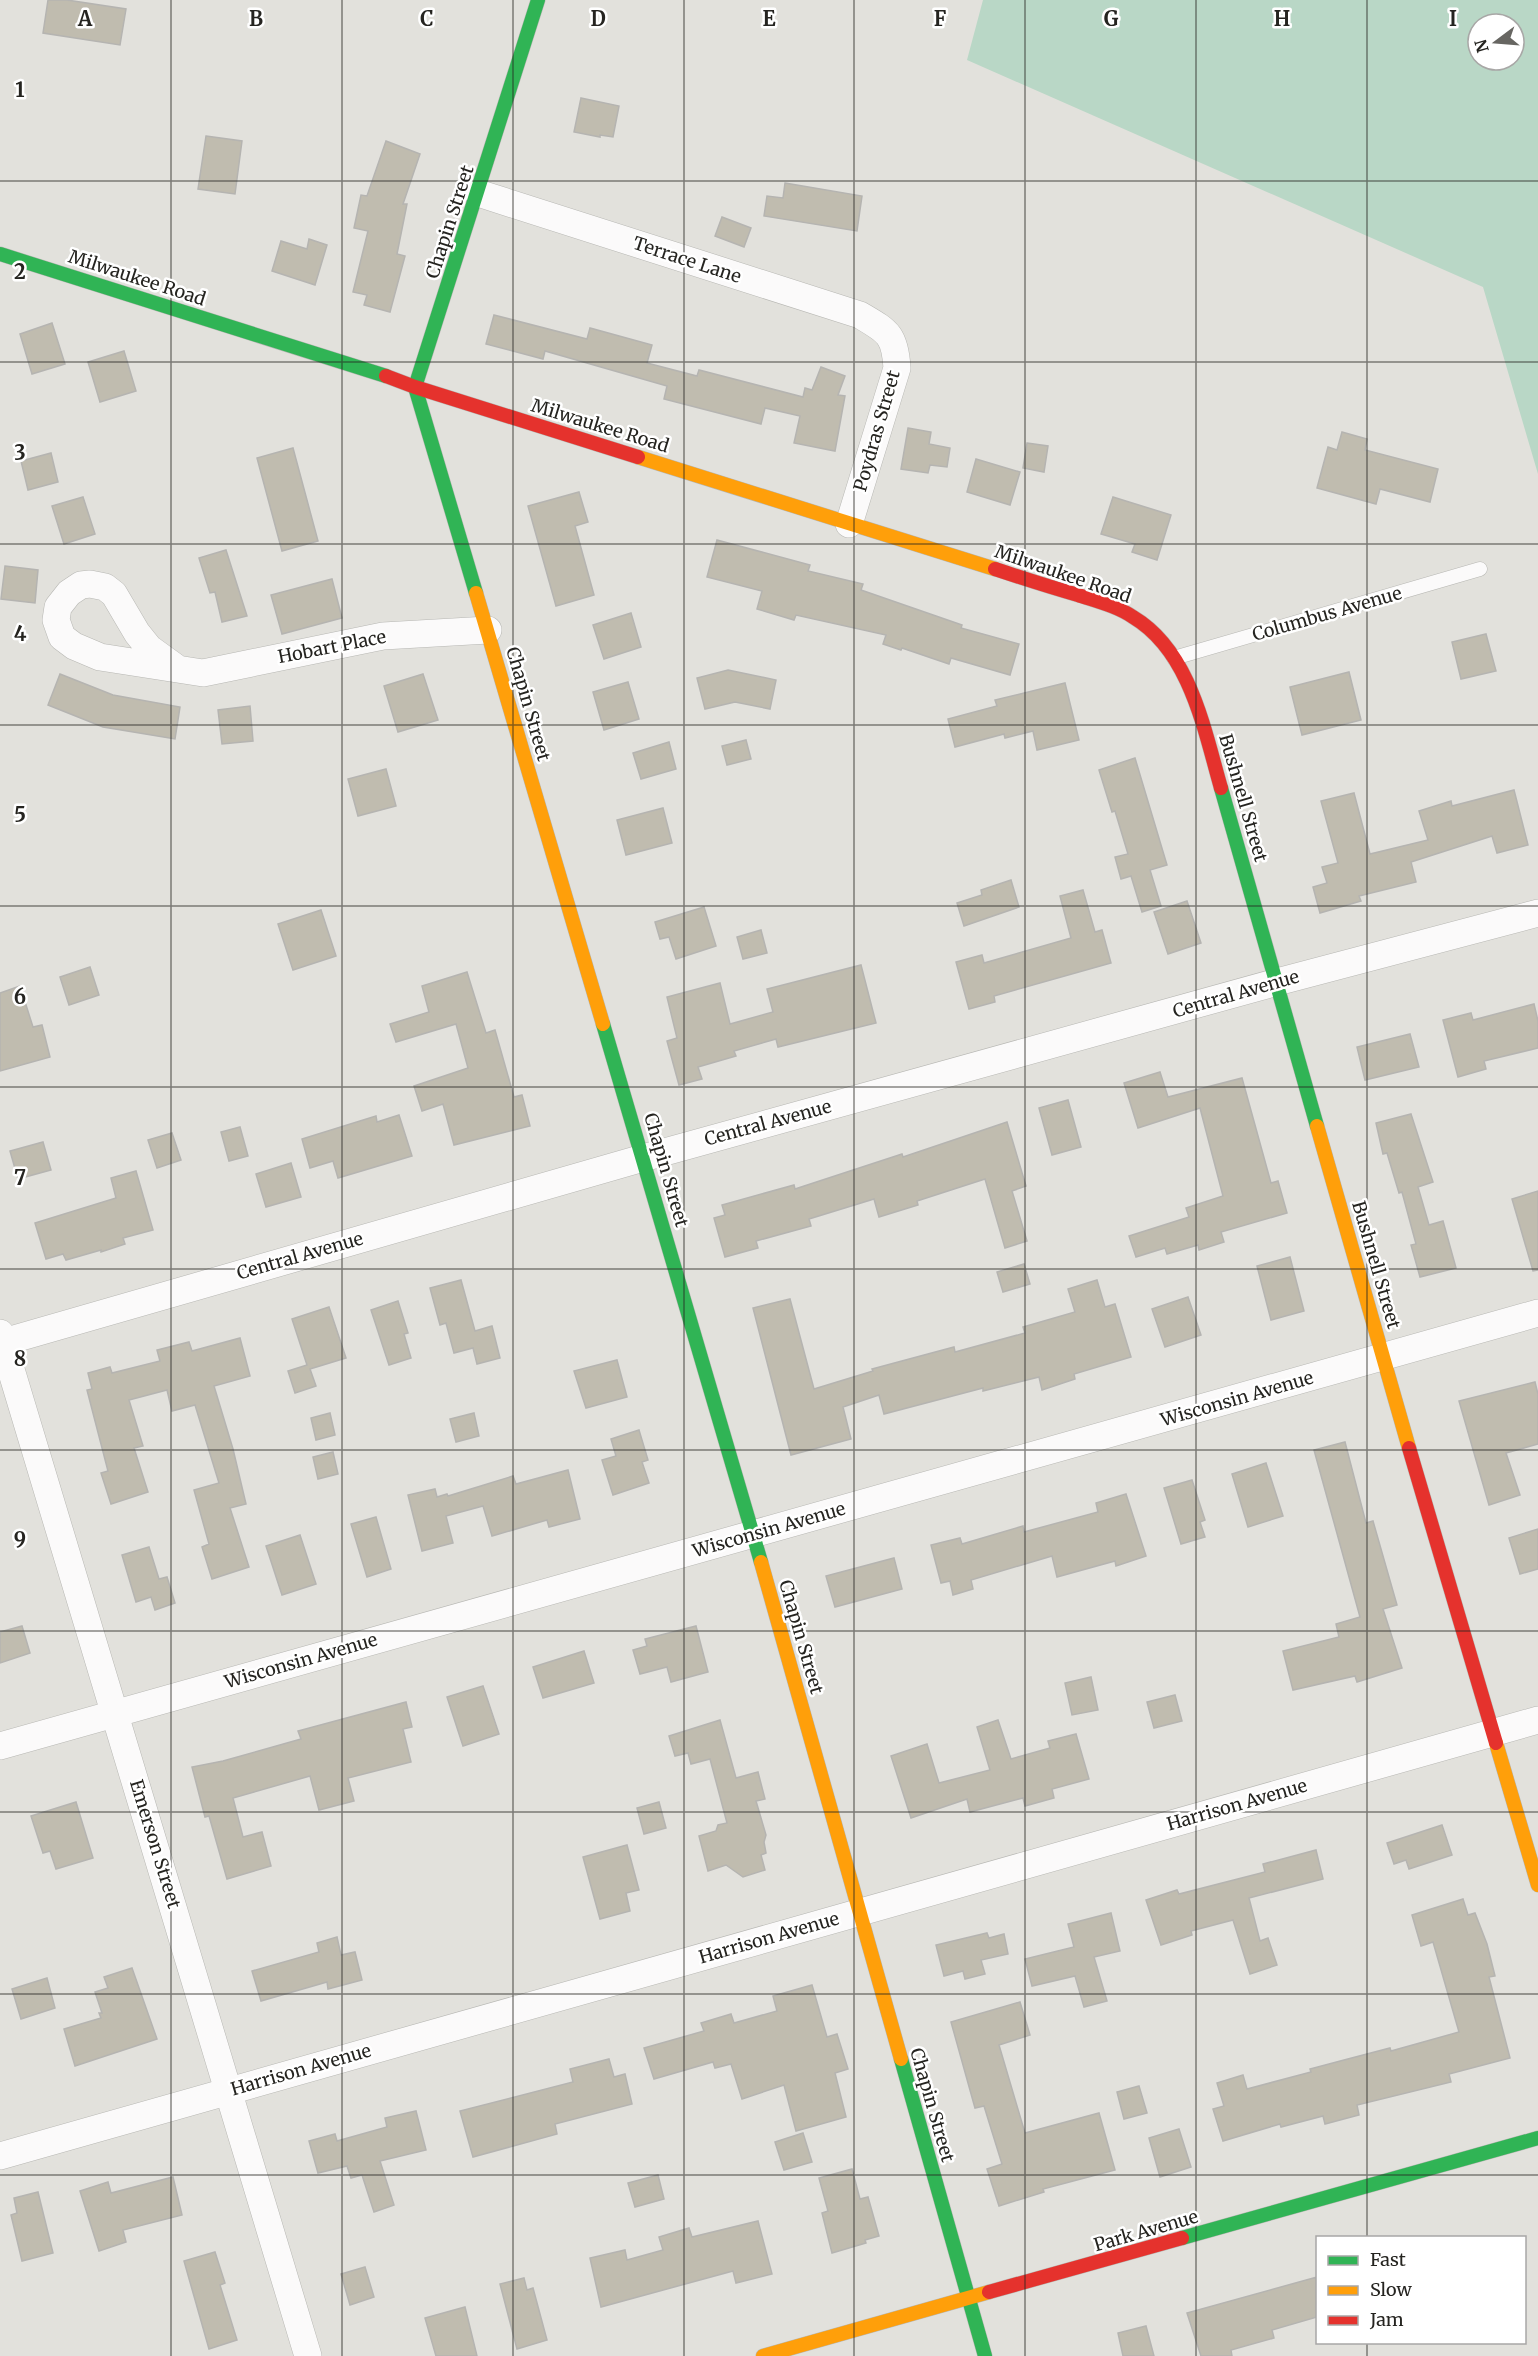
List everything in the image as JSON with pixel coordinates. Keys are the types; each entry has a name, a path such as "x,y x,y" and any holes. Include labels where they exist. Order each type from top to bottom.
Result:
{"street":[{"name":"Chapin Street","path":"538,0 416,387 753,1534 985,2356"},
{"name":"Terrace Lane","path":"478,193 860,315 882,328 891,338"},
{"name":"Milwaukee Road","path":"0,254 1099,602 1134,617 1160,639 1174,658"},
{"name":"Poydras Street","path":"849,524 897,368 896,347 891,338"},
{"name":"Hobart Place","path":"178,669 203,674 383,636 488,630"},
{"name":"Bushnell Street","path":"1174,658 1197,705 1205,731 1383,1358 1538,1885"},
{"name":"Central Avenue","path":"1,1339 1277,982 1538,913"},
{"name":"Wisconsin Avenue","path":"0,1746 1538,1313"},
{"name":"Emerson Street","path":"1,1339 116,1713 308,2356"},
{"name":"Harrison Avenue","path":"0,2156 1538,1720"},
{"name":"Park Avenue","path":"763,2356 969,2300 1538,2138"}],"lane":[{"name":"Columbus Avenue","path":"1174,658 1480,569"}],"green space":[{"path":"983,0 1538,0 1538,474 1483,287 967,60"}],"building":[{"path":"48,0 67,0 126,9 120,45 43,33"},
{"path":"581,98 619,106 613,137 574,132"},
{"path":"206,136 242,141 235,194 198,189"},
{"path":"386,141 420,154 403,204 407,204 397,254 405,256 390,312 364,305 367,295 353,292 368,231 354,228 361,195 367,196"},
{"path":"785,183 862,196 857,231 764,216 767,196 783,198"},
{"path":"722,217 751,228 744,247 715,236"},
{"path":"309,239 327,245 315,285 272,271 281,241 307,249"},
{"path":"494,315 587,339 590,328 652,345 647,363 697,376 699,370 803,397 805,388 812,390 821,367 845,376 838,395 845,396 835,451 794,443 800,416 765,408 761,424 664,399 667,386 545,351 543,359 486,344"},
{"path":"52,323 65,364 32,374 20,334"},
{"path":"124,351 136,391 100,402 88,362"},
{"path":"908,428 931,432 929,444 950,448 947,467 930,465 928,473 901,469"},
{"path":"1342,432 1367,439 1365,450 1438,469 1430,502 1380,489 1376,504 1317,488 1328,447 1337,450"},
{"path":"1027,443 1048,446 1044,472 1023,468"},
{"path":"293,448 318,541 282,551 257,458"},
{"path":"51,453 58,482 28,490 21,461"},
{"path":"976,459 1020,472 1010,505 967,492"},
{"path":"579,492 588,522 575,526 594,595 556,606 528,506"},
{"path":"83,497 95,534 64,544 52,506"},
{"path":"1113,497 1171,515 1157,560 1132,552 1135,544 1101,534"},
{"path":"717,540 810,565 808,571 863,584 861,590 962,625 961,628 1019,644 1010,675 951,658 949,664 902,648 901,650 883,644 886,635 796,615 794,620 757,609 762,591 707,577"},
{"path":"226,550 247,616 222,622 215,592 210,593 199,558"},
{"path":"5,566 38,570 35,603 1,599"},
{"path":"332,579 342,618 282,634 271,595"},
{"path":"631,613 641,647 604,659 593,625"},
{"path":"1486,634 1496,671 1461,679 1452,642"},
{"path":"728,670 776,680 770,709 735,702 705,709 697,678"},
{"path":"1349,672 1361,720 1302,735 1290,687"},
{"path":"60,674 113,695 180,707 175,739 103,727 48,705"},
{"path":"423,674 438,720 398,732 384,686"},
{"path":"628,682 639,719 604,730 593,692"},
{"path":"1065,683 1079,740 1037,750 1033,731 1005,738 1004,734 955,747 948,719 997,706 995,700"},
{"path":"250,706 253,741 222,744 218,710"},
{"path":"746,740 751,759 727,765 722,746"},
{"path":"669,742 676,769 641,779 633,753"},
{"path":"1135,758 1167,865 1150,870 1161,906 1142,912 1131,876 1121,879 1115,857 1128,854 1099,770"},
{"path":"386,769 396,806 358,816 348,779"},
{"path":"1514,790 1528,845 1497,853 1492,836 1411,862 1416,882 1359,896 1361,901 1320,913 1313,887 1327,883 1322,867 1338,863 1321,801 1354,793 1370,854 1428,840 1419,811 1451,801 1452,806"},
{"path":"663,808 672,843 626,855 617,820"},
{"path":"1011,880 1019,907 964,926 957,903 982,895 981,890"},
{"path":"1083,890 1095,932 1102,930 1111,963 994,996 995,1002 969,1009 956,962 982,955 984,963 1071,938 1060,896"},
{"path":"1187,901 1201,943 1168,954 1154,912"},
{"path":"704,907 716,946 676,959 669,937 660,939 655,922"},
{"path":"321,910 336,956 293,970 278,924"},
{"path":"761,930 767,953 743,959 737,937"},
{"path":"861,965 876,1023 778,1047 776,1039 734,1051 736,1056 698,1067 702,1079 679,1085 667,1041 677,1038 667,997 720,983 730,1024 773,1012 767,989"},
{"path":"90,967 99,995 69,1005 60,977"},
{"path":"467,972 486,1033 495,1030 514,1097 522,1095 530,1126 454,1145 443,1104 422,1111 414,1086 468,1068 456,1024 396,1042 390,1024 429,1012 422,986"},
{"path":"20,986 33,1027 42,1025 50,1057 0,1071 0,993"},
{"path":"1534,1004 1538,1021 1538,1048 1484,1061 1486,1069 1458,1077 1443,1020 1471,1013 1473,1020"},
{"path":"1410,1034 1419,1067 1365,1080 1357,1047"},
{"path":"1160,1072 1168,1097 1242,1078 1271,1183 1278,1181 1287,1213 1221,1232 1224,1242 1199,1250 1198,1245 1167,1254 1165,1248 1136,1257 1129,1236 1189,1217 1186,1208 1223,1196 1200,1108 1138,1128 1124,1083"},
{"path":"1068,1100 1081,1147 1052,1155 1039,1108"},
{"path":"1411,1114 1433,1182 1418,1187 1429,1225 1443,1221 1456,1268 1420,1277 1411,1245 1416,1244 1402,1192 1399,1193 1387,1153 1383,1154 1376,1123"},
{"path":"399,1115 412,1156 338,1178 333,1161 310,1168 302,1139 376,1116 377,1122"},
{"path":"1007,1122 1026,1186 1012,1191 1027,1241 1005,1248 985,1179 917,1201 918,1205 879,1217 874,1199 809,1219 811,1226 756,1241 758,1248 725,1257 714,1218 725,1215 722,1205 794,1185 795,1189 902,1154 903,1157"},
{"path":"240,1127 248,1156 229,1161 221,1132"},
{"path":"172,1133 181,1160 157,1168 148,1140"},
{"path":"43,1142 51,1170 18,1179 10,1151"},
{"path":"291,1163 301,1197 266,1207 256,1174"},
{"path":"136,1171 153,1230 123,1238 125,1244 101,1252 101,1250 66,1260 63,1254 46,1259 35,1223 116,1198 111,1178"},
{"path":"1538,1191 1538,1270 1533,1271 1512,1199"},
{"path":"1290,1257 1304,1311 1271,1320 1257,1266"},
{"path":"1024,1264 1030,1284 1003,1292 997,1272"},
{"path":"461,1280 475,1331 492,1326 500,1358 477,1364 473,1348 454,1353 446,1323 440,1325 430,1288"},
{"path":"1097,1280 1105,1307 1115,1304 1131,1357 1074,1374 1075,1379 1042,1390 1039,1377 983,1391 983,1388 884,1414 879,1395 843,1407 851,1439 791,1455 753,1308 790,1299 814,1389 873,1371 872,1369 954,1347 955,1352 1025,1333 1023,1327 1075,1312 1068,1289"},
{"path":"1188,1297 1201,1335 1165,1347 1152,1309"},
{"path":"398,1301 408,1333 404,1334 411,1358 389,1365 371,1310"},
{"path":"329,1307 346,1358 310,1369 316,1386 295,1393 288,1371 307,1365 292,1319"},
{"path":"240,1338 250,1376 214,1386 233,1449 246,1504 230,1508 249,1567 212,1579 202,1547 209,1544 194,1490 219,1483 195,1405 172,1411 167,1390 129,1400 143,1446 134,1448 148,1492 111,1504 101,1473 108,1471 87,1390 92,1389 88,1373 110,1367 112,1373 160,1361 157,1350 189,1342 192,1351"},
{"path":"617,1360 627,1397 586,1408 574,1371"},
{"path":"1535,1382 1538,1394 1538,1444 1506,1453 1520,1495 1489,1505 1459,1401"},
{"path":"330,1413 335,1435 316,1440 311,1418"},
{"path":"474,1413 479,1436 456,1442 450,1419"},
{"path":"639,1430 648,1460 642,1462 649,1483 613,1495 602,1460 616,1456 611,1439"},
{"path":"1345,1442 1366,1523 1373,1521 1397,1605 1383,1609 1402,1668 1357,1682 1355,1676 1293,1690 1283,1651 1339,1637 1336,1624 1360,1617 1314,1450"},
{"path":"333,1452 338,1474 318,1479 313,1457"},
{"path":"1266,1463 1283,1516 1248,1527 1232,1474"},
{"path":"568,1470 580,1519 549,1527 547,1520 492,1536 483,1506 446,1516 453,1543 422,1551 408,1495 435,1489 437,1497 447,1494 448,1496 513,1476 516,1484"},
{"path":"1192,1480 1205,1520 1200,1522 1205,1537 1181,1544 1164,1488"},
{"path":"1126,1494 1146,1556 1116,1566 1115,1561 1057,1577 1052,1556 971,1580 973,1589 953,1595 950,1581 941,1583 931,1545 960,1538 962,1544 1023,1526 1024,1532 1098,1512 1096,1503"},
{"path":"376,1517 391,1569 367,1577 351,1524"},
{"path":"1538,1529 1538,1569 1520,1574 1509,1538"},
{"path":"300,1535 316,1584 282,1595 266,1546"},
{"path":"149,1547 159,1579 167,1577 175,1603 155,1610 151,1597 136,1602 122,1555"},
{"path":"894,1558 902,1589 835,1607 826,1576"},
{"path":"22,1626 30,1653 0,1663 0,1632"},
{"path":"696,1626 708,1672 671,1682 667,1667 640,1674 633,1650 647,1646 645,1639"},
{"path":"584,1651 594,1683 543,1698 533,1667"},
{"path":"1091,1677 1098,1710 1072,1715 1065,1683"},
{"path":"483,1686 499,1734 463,1746 447,1697"},
{"path":"1175,1695 1182,1721 1154,1728 1147,1702"},
{"path":"406,1702 412,1727 403,1729 411,1762 348,1778 354,1801 319,1810 310,1776 233,1798 243,1837 262,1832 271,1866 227,1879 209,1816 205,1817 192,1767 223,1761 301,1739 298,1731"},
{"path":"720,1720 736,1778 758,1772 765,1799 756,1801 766,1835 764,1842 766,1853 761,1855 765,1870 743,1877 726,1865 708,1871 699,1836 716,1831 718,1825 727,1823 710,1759 691,1764 688,1753 675,1756 669,1736"},
{"path":"998,1720 1011,1759 1050,1748 1048,1741 1076,1734 1089,1779 1052,1789 1054,1798 1025,1806 1023,1798 970,1812 967,1799 911,1818 891,1756 927,1744 939,1783 990,1770 977,1727"},
{"path":"76,1802 93,1858 56,1869 50,1851 43,1853 31,1816"},
{"path":"659,1802 666,1828 644,1834 637,1808"},
{"path":"1442,1825 1452,1855 1409,1869 1406,1860 1394,1864 1387,1843"},
{"path":"627,1845 639,1890 626,1893 630,1911 600,1919 583,1857"},
{"path":"1316,1850 1323,1879 1249,1898 1260,1941 1268,1938 1277,1965 1250,1974 1233,1920 1191,1931 1192,1935 1161,1945 1146,1900 1177,1890 1179,1894 1265,1872 1263,1864"},
{"path":"1463,1899 1468,1915 1475,1913 1487,1944 1495,1976 1489,1977 1510,2058 1449,2074 1451,2082 1357,2105 1359,2115 1325,2124 1323,2116 1281,2127 1280,2124 1223,2141 1213,2109 1224,2106 1217,2083 1243,2075 1247,2089 1311,2072 1310,2069 1390,2048 1391,2051 1459,2032 1433,1942 1421,1946 1412,1915"},
{"path":"1111,1913 1120,1951 1094,1957 1107,2001 1084,2007 1075,1976 1032,1986 1025,1959 1074,1947 1068,1924"},
{"path":"987,1933 989,1938 1004,1934 1008,1954 981,1960 985,1974 965,1979 963,1971 944,1976 936,1945"},
{"path":"337,1937 341,1955 355,1952 362,1980 328,1989 327,1982 261,2001 252,1971 319,1952 317,1943"},
{"path":"132,1968 157,2039 75,2066 64,2029 101,2018 99,2013 102,2013 95,1992 108,1988 104,1977"},
{"path":"47,1978 55,2008 21,2019 12,1989"},
{"path":"812,1985 827,2037 837,2034 848,2069 835,2073 846,2117 796,2131 784,2085 742,2099 731,2064 715,2068 713,2062 654,2079 644,2048 704,2031 701,2023 731,2014 734,2023 777,2011 773,1996"},
{"path":"1020,2002 1030,2035 999,2045 1025,2133 1099,2113 1115,2170 1043,2189 1044,2192 999,2206 987,2169 1002,2164 984,2106 975,2108 951,2022"},
{"path":"609,2059 614,2077 625,2074 632,2104 555,2124 557,2134 473,2157 460,2111 573,2082 570,2069"},
{"path":"1139,2086 1147,2113 1124,2119 1117,2092"},
{"path":"416,2111 426,2150 380,2161 394,2205 374,2212 362,2175 351,2178 347,2166 318,2173 309,2141 335,2134 337,2141 387,2127 385,2118"},
{"path":"1179,2129 1191,2167 1160,2177 1149,2138"},
{"path":"803,2133 812,2162 784,2170 775,2142"},
{"path":"852,2169 860,2199 868,2197 879,2236 865,2240 866,2243 832,2253 822,2213 828,2211 819,2178"},
{"path":"658,2175 664,2199 635,2207 628,2183"},
{"path":"173,2177 182,2215 123,2230 126,2242 99,2251 80,2191 108,2182 111,2193"},
{"path":"38,2192 53,2253 22,2261 11,2215 17,2213 14,2198"},
{"path":"758,2221 772,2274 736,2283 733,2271 601,2307 590,2258 625,2250 627,2260 663,2250 659,2237 689,2228 692,2237"},
{"path":"215,2252 225,2283 220,2285 237,2340 209,2349 184,2261"},
{"path":"365,2267 374,2297 350,2305 341,2274"},
{"path":"1316,2277 1316,2317 1272,2330 1274,2338 1231,2350 1232,2356 1201,2356 1187,2313"},
{"path":"524,2278 527,2290 533,2288 547,2340 517,2349 500,2284"},
{"path":"465,2307 477,2356 436,2356 425,2318"},
{"path":"1146,2326 1154,2356 1123,2356 1118,2333"}],"traffic: fast":[{"path":"476,593 415,387 538,0"},
{"path":"0,254 386,376"},
{"path":"1221,788 1317,1126"},
{"path":"603,1024 761,1562"},
{"path":"901,2059 985,2356"},
{"path":"1182,2238 1538,2138"}],"traffic: slow":[{"path":"638,457 995,569"},
{"path":"476,593 603,1024"},
{"path":"1317,1126 1409,1448"},
{"path":"761,1562 901,2059"},
{"path":"1496,1743 1538,1885"},
{"path":"763,2356 989,2292"}],"traffic: jam":[{"path":"386,376 638,457"},
{"path":"995,569 1113,607 1127,613 1152,632 1168,650 1192,693 1221,788"},
{"path":"1409,1448 1496,1743"},
{"path":"989,2292 1182,2238"}]}
